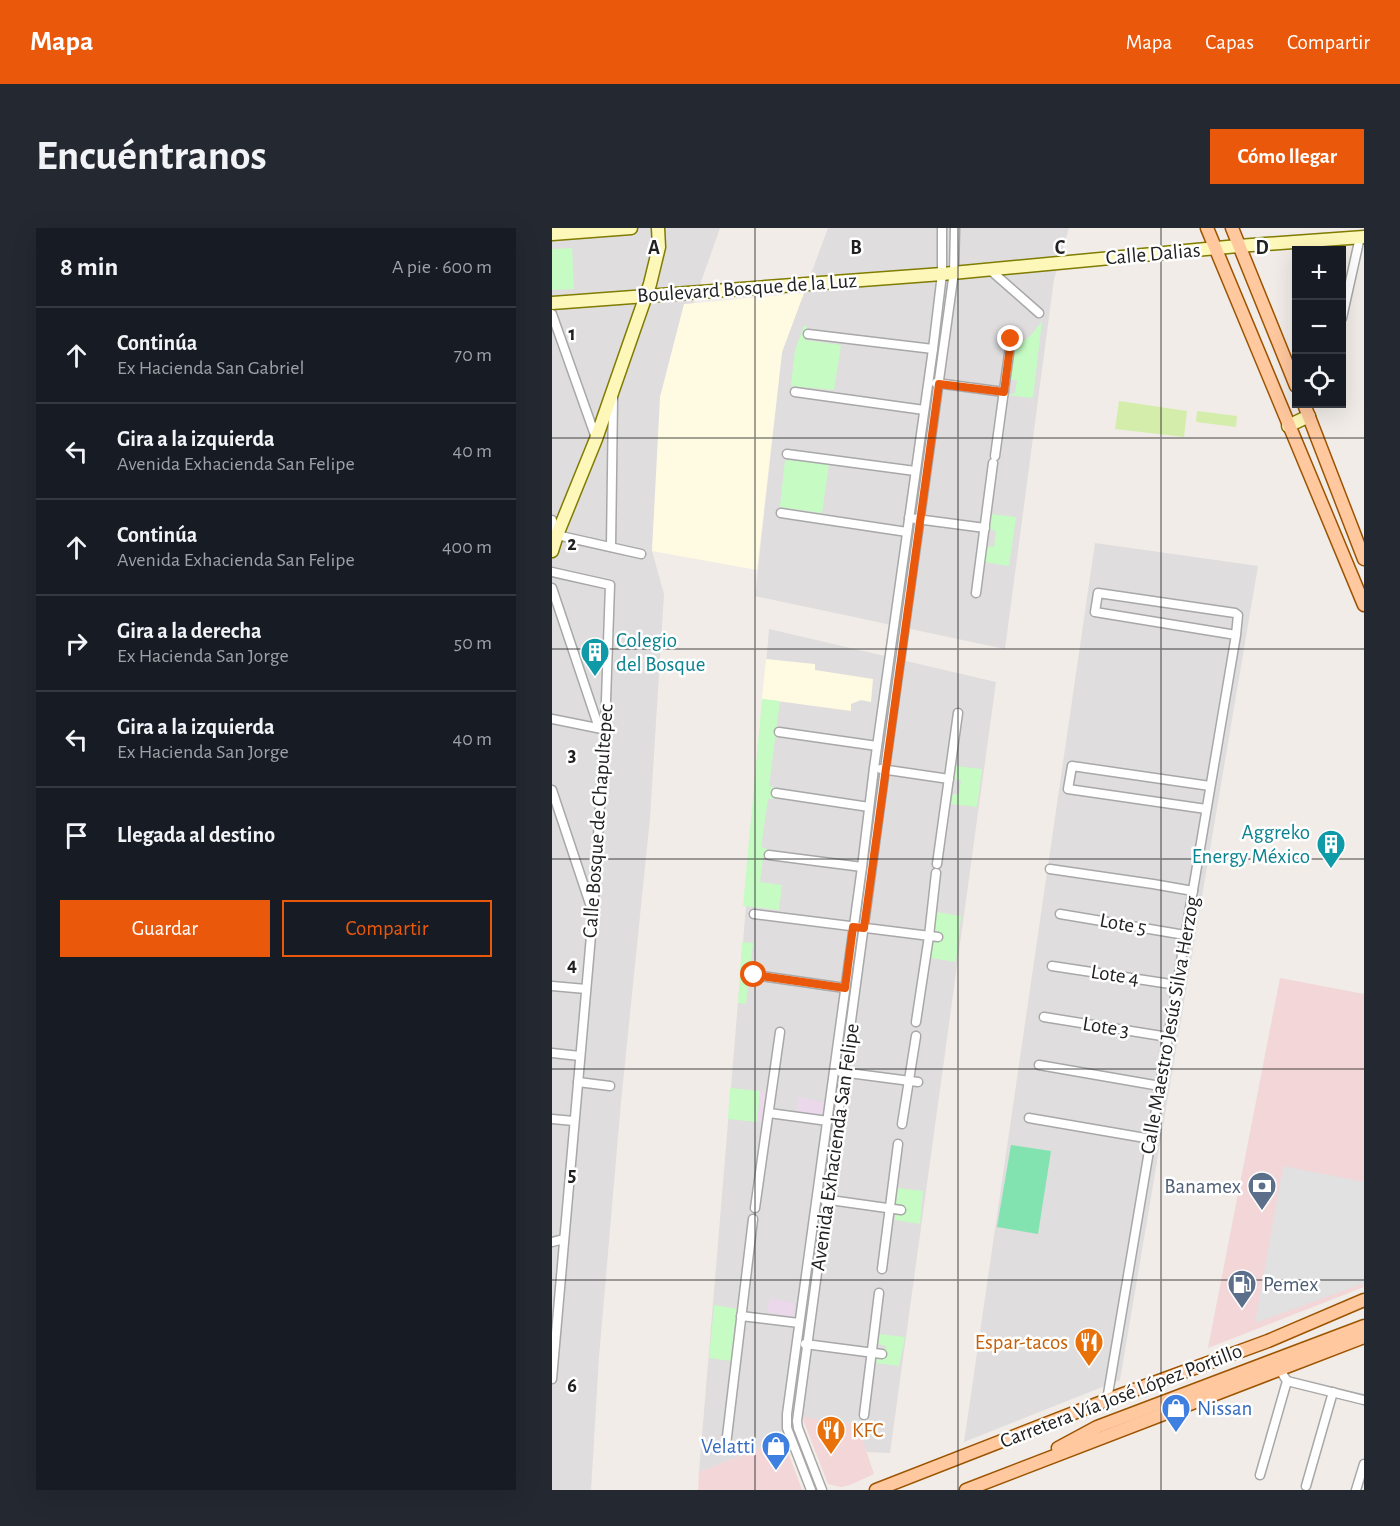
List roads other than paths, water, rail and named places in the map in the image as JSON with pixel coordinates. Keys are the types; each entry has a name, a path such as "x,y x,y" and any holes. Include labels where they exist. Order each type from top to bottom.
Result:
{"main road":[{"path":"552,234 632,228"},
{"path":"552,551 554,535 596,439 646,296 659,247 658,228"},
{"path":"1207,228 1364,605"},
{"path":"1232,228 1292,376"},
{"name":"Calle Dalias","path":"948,273 1214,248 1362,237"},
{"name":"Boulevard Bosque de la Luz","path":"552,303 948,273"},
{"path":"1306,408 1364,559"},
{"path":"1288,426 1309,416"},
{"name":"Carretera Vía José López Portillo","path":"876,1490 1107,1400 1268,1341 1364,1300"},
{"path":"1006,1474 1098,1427 1364,1326"},
{"name":"Carretera Vía José López Portillo","path":"966,1490 1364,1337"}],"street":[{"name":"Avenida Exhacienda San Felipe","path":"822,1490 797,1421 939,384 948,273 942,228"},
{"name":"Avenida Exhacienda San Felipe","path":"811,1490 787,1428 787,1414 915,471 933,349 955,228"},
{"path":"1346,300 1362,237"},
{"path":"988,269 1039,313"},
{"path":"552,314 596,439"},
{"path":"808,334 933,349"},
{"path":"976,593 1011,339"},
{"path":"928,382 1004,392"},
{"path":"611,548 613,390"},
{"path":"795,392 924,411"},
{"path":"787,454 915,471"},
{"path":"781,513 907,532"},
{"path":"909,518 985,528"},
{"path":"552,520 554,535 641,554"},
{"name":"Calle Bosque de Chapultepec","path":"552,572 610,585 593,913 552,1379"},
{"path":"552,588 602,729"},
{"name":"Calle Maestro Jesús Silva Herzog","path":"1107,1400 1236,635 1238,615 1098,593 1095,612 1236,635"},
{"path":"916,1022 933,937 936,868 958,713"},
{"path":"552,719 602,729"},
{"path":"779,732 877,746"},
{"path":"1206,810 1068,789 1072,766 1210,786"},
{"path":"874,768 949,779"},
{"path":"552,790 593,913"},
{"path":"776,793 869,807"},
{"path":"769,855 862,867"},
{"path":"1050,869 1193,891"},
{"path":"754,914 933,937"},
{"name":"Lote 5","path":"1060,914 1185,935"},
{"name":"Lote 4","path":"1052,966 1177,985"},
{"path":"754,975 845,988"},
{"path":"552,986 586,990"},
{"name":"Lote 3","path":"1044,1017 1168,1037"},
{"path":"755,1208 780,1032"},
{"path":"902,1124 913,1082 916,1036"},
{"path":"552,1053 580,1056"},
{"path":"1039,1065 1160,1086"},
{"path":"834,1071 913,1082"},
{"path":"578,1082 610,1086"},
{"path":"769,1113 828,1121"},
{"path":"1029,1118 1151,1140"},
{"path":"552,1119 574,1121"},
{"path":"882,1269 898,1144"},
{"path":"817,1198 901,1210"},
{"path":"726,1445 753,1219"},
{"path":"552,1242 564,1239"},
{"path":"864,1415 879,1293"},
{"path":"741,1316 799,1323"},
{"path":"797,1342 882,1354"},
{"path":"1280,1370 1287,1381 1364,1400"},
{"path":"1260,1476 1287,1381"},
{"path":"1306,1486 1333,1392"},
{"path":"1356,1490 1364,1464"}],"place":[{"name":"Colegio del Bosque","path":"595,678"},
{"name":"Aggreko Energy México","path":"1331,870"},
{"name":"Banamex","path":"1262,1212"},
{"name":"Pemex","path":"1242,1310"},
{"name":"Espar-tacos","path":"1089,1368"},
{"name":"Nissan","path":"1176,1434"},
{"name":"KFC","path":"831,1456"},
{"name":"Velatti","path":"776,1472"}]}
